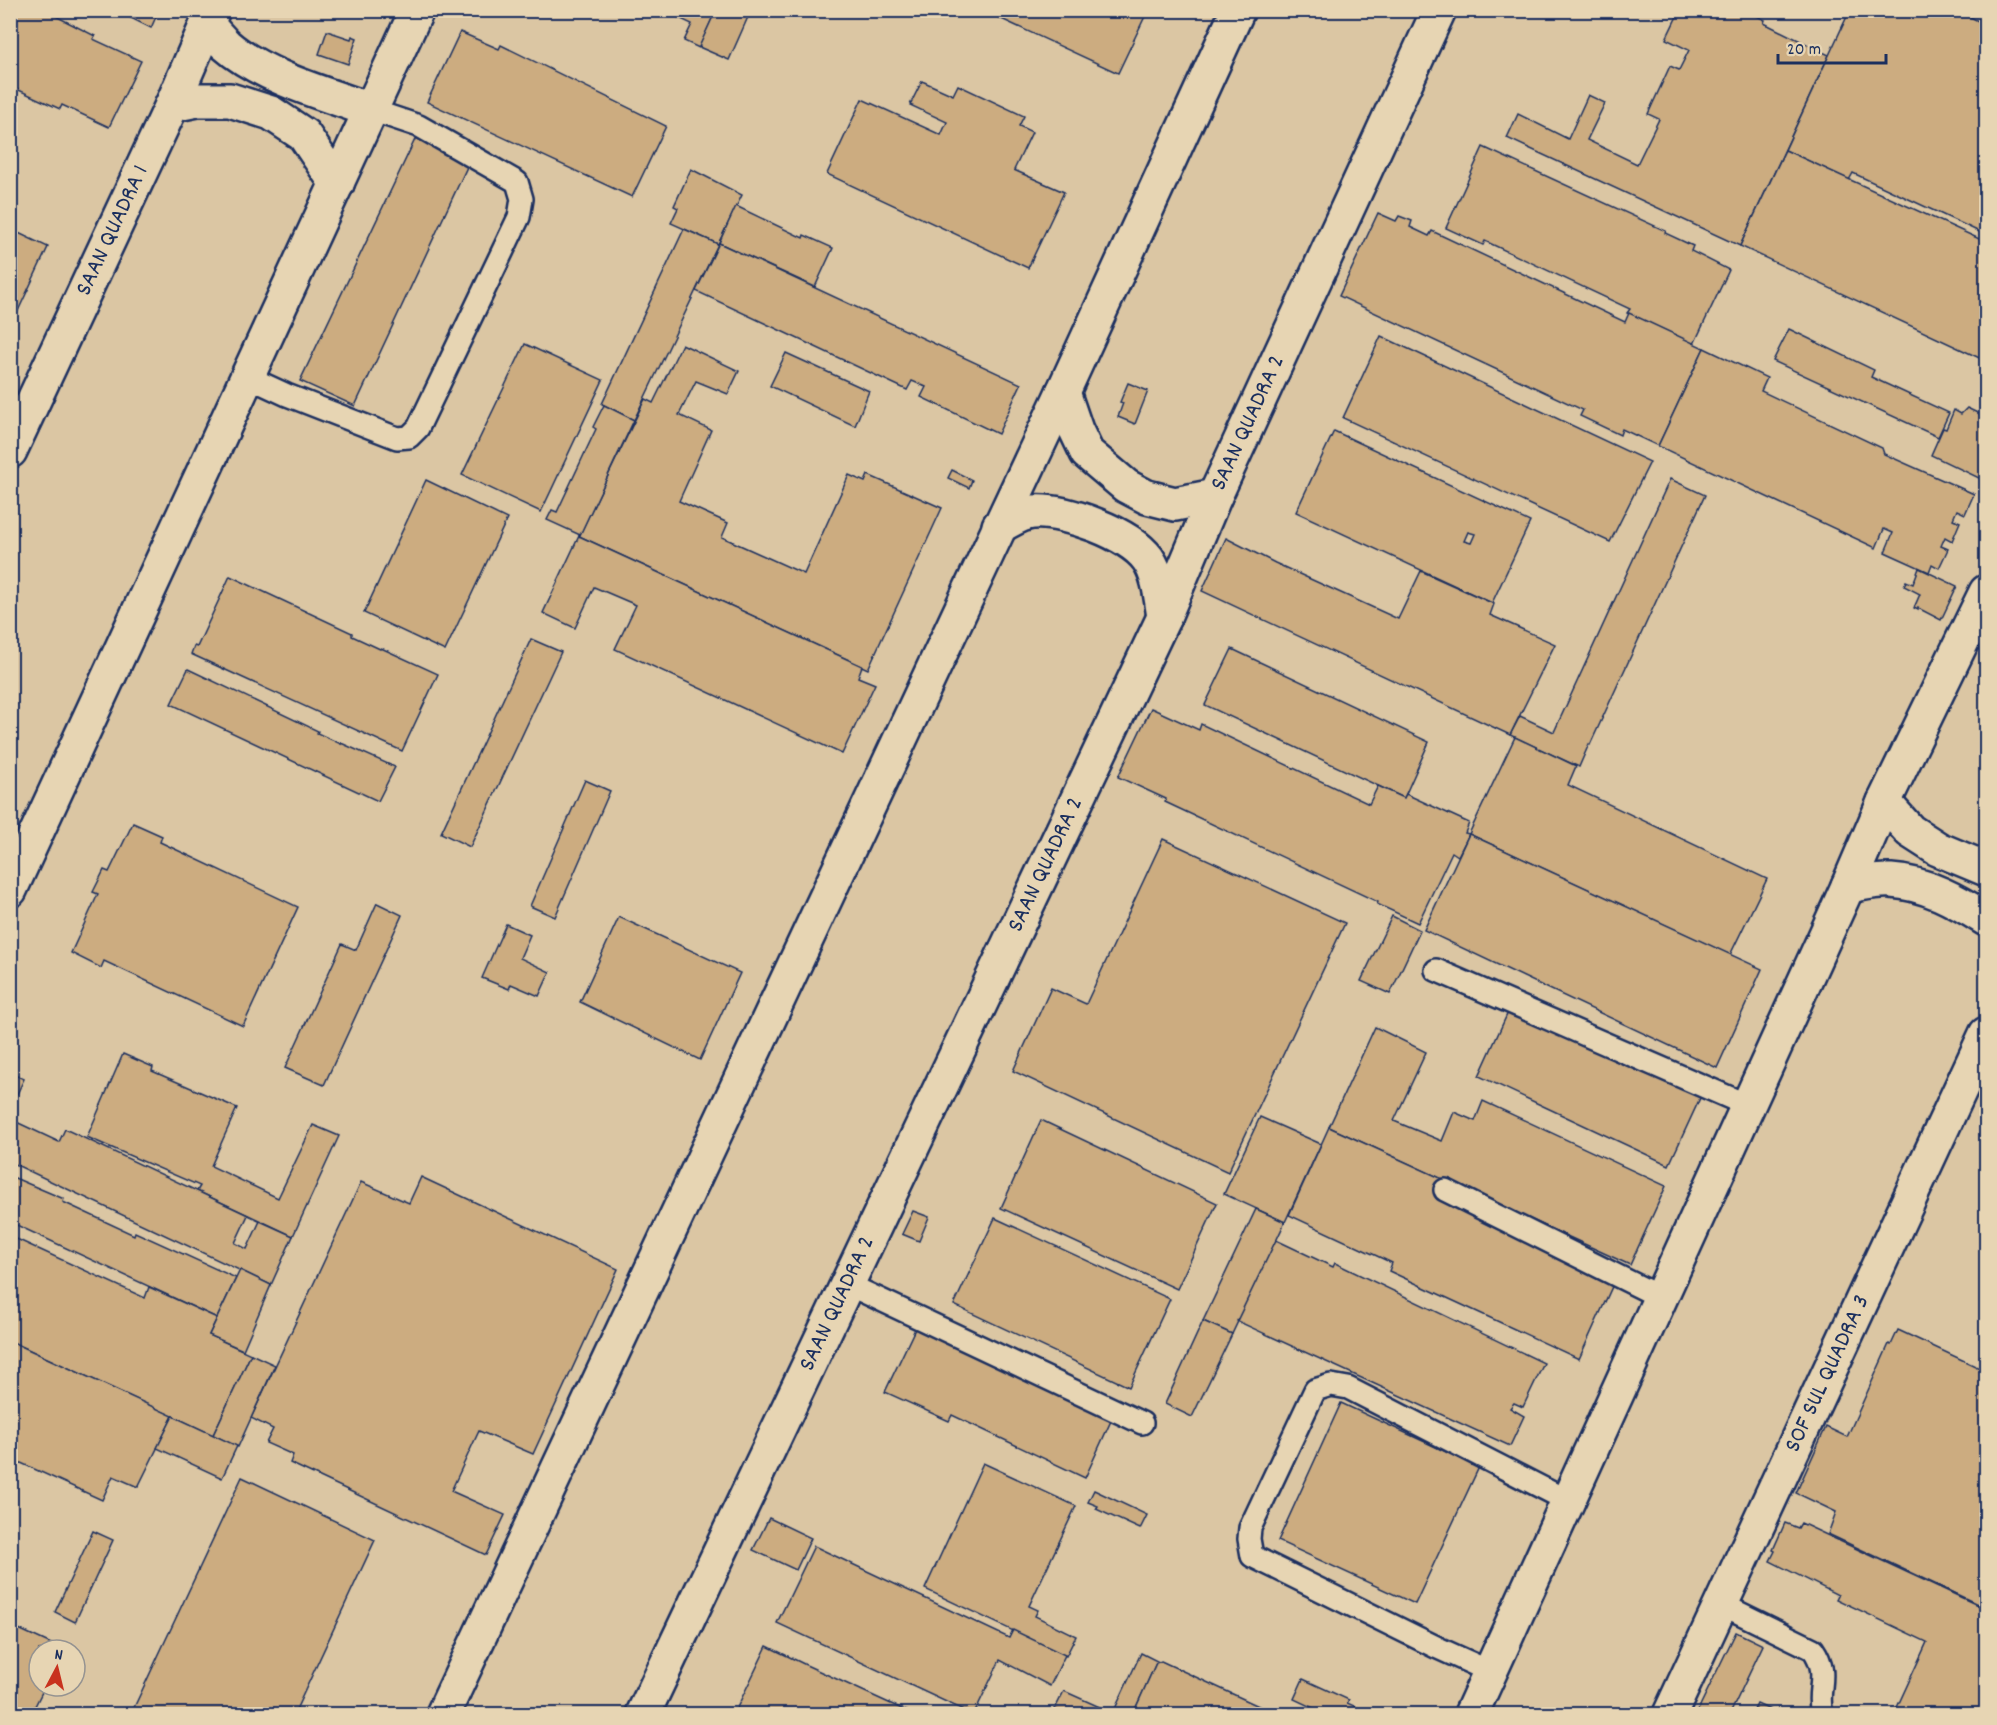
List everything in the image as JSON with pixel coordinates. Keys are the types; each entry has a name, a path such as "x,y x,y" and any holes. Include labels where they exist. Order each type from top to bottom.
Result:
{"street":[{"path":"10,890 417,10"},
{"path":"443,1714 1063,392 1238,10"},
{"name":"SAAN QUADRA 2","path":"643,1714 1164,617 1215,496 1438,10"},
{"path":"210,17 227,46 254,64 296,84 371,110"},
{"name":"SAAN QUADRA 1","path":"10,451 172,105 210,17"},
{"path":"172,105 197,100 230,100 271,112 304,135 337,184"},
{"path":"1063,392 1076,430 1087,453 1126,486 1147,497 1175,504 1215,496"},
{"path":"999,526 1032,512 1060,514 1095,525 1126,540 1148,559 1158,581 1164,617"},
{"path":"1471,1714 1749,1106 1884,802 1986,592"},
{"path":"1884,802 1910,831 1938,849 1986,869"},
{"path":"1848,886 1890,880 1924,886 1986,919"},
{"name":"SOF SUL QUADRA 3","path":"1670,1714 1986,1034"}],"lane":[{"path":"248,377 397,438 408,437 418,428 519,217 522,199 517,182 419,126 371,110"},
{"path":"1436,970 1749,1106"},
{"path":"1445,1190 1662,1298"},
{"path":"847,1284 1142,1423"},
{"path":"1491,1671 1438,1648 1252,1556 1250,1528 1315,1390 1330,1385 1348,1389 1568,1501"},
{"path":"1721,1604 1813,1649 1821,1660 1823,1671 1822,1714"}],"shaded area":[{"path":"11,11 1986,11 1986,1714 11,1714"}],"building":[{"path":"10,10 44,10 95,36 93,39 141,61 109,127 62,105 60,109 10,86"},
{"path":"115,10 159,10 151,28"},
{"path":"662,10 716,10 699,48 684,41 692,24"},
{"path":"716,10 732,10 748,17 729,60 699,47"},
{"path":"732,10 748,10 746,16"},
{"path":"982,10 1148,10 1118,73"},
{"path":"1680,10 1745,10 1765,20 1764,23 1829,55 1740,246 1507,138 1518,114 1568,139 1588,95 1605,103 1587,140 1637,164 1659,119 1648,114 1670,66 1679,70 1689,50 1666,39"},
{"path":"1850,10 1957,10 1986,25 1986,235 1853,173 1849,180 1785,150"},
{"path":"327,31 351,39 352,36 357,38 348,64 319,54"},
{"path":"460,32 499,49 501,45 666,126 632,197 427,102"},
{"path":"922,81 953,95 958,85 1024,116 1019,126 1032,132 1014,170 1064,192 1028,268 827,174 862,99 941,135 947,122 910,105"},
{"path":"420,129 473,154 355,406 300,381"},
{"path":"1483,147 1666,231 1665,233 1693,246 1691,251 1729,270 1694,344 1627,313 1630,309 1485,241 1483,245 1446,228"},
{"path":"1785,150 1986,242 1986,361 1740,246"},
{"path":"691,169 742,195 718,244 671,223 678,208 674,206"},
{"path":"736,206 803,238 804,235 833,248 815,287 719,243"},
{"path":"1378,213 1396,221 1399,216 1412,221 1410,227 1429,236 1432,231 1625,322 1629,313 1704,348 1658,446 1622,429 1620,435 1580,416 1583,410 1339,296"},
{"path":"10,229 48,247 10,328"},
{"path":"684,229 718,244 634,420 602,404"},
{"path":"719,243 1021,384 998,434 921,397 926,387 912,381 907,390 696,291"},
{"path":"1789,329 1874,370 1871,377 1949,413 1938,437 1773,361"},
{"path":"1381,336 1650,462 1610,542 1343,418"},
{"path":"525,344 603,380 541,512 462,475"},
{"path":"682,344 739,371 728,394 696,381 679,415 711,430 679,501 728,523 722,537 804,574 849,475 865,482 868,475 942,508 868,669 579,536 645,399 653,403"},
{"path":"1704,348 1767,378 1761,391 1882,448 1884,454 1974,494 1965,514 1957,510 1953,519 1960,522 1952,541 1945,537 1941,546 1948,549 1939,568 1932,564 1929,572 1885,552 1893,533 1884,529 1876,548 1658,446"},
{"path":"786,353 869,391 855,426 770,386"},
{"path":"1128,383 1148,391 1135,424 1118,417 1123,403 1120,402"},
{"path":"604,405 634,420 580,535 547,520 552,510 557,512 596,429 593,427"},
{"path":"1967,408 1986,417 1986,478 1982,476 1981,479 1931,455 1954,410 1961,414"},
{"path":"1334,431 1530,522 1492,603 1296,512","holes":["1468,532 1475,534 1471,543 1464,541"]},
{"path":"952,470 972,480 969,488 948,478"},
{"path":"1670,479 1705,495 1579,767 1510,735 1520,716 1554,732"},
{"path":"426,480 507,519 445,651 364,613"},
{"path":"579,536 862,666 858,677 875,684 842,754 615,649 636,605 594,587 575,628 543,613"},
{"path":"1226,538 1398,619 1421,571 1494,604 1490,615 1555,644 1510,735 1202,591"},
{"path":"1919,568 1957,586 1941,620 1914,608 1920,594 1904,586 1906,581 1913,584"},
{"path":"230,576 352,633 352,636 438,674 402,751 191,654 194,646 197,647"},
{"path":"531,639 561,652 470,847 441,833"},
{"path":"1232,649 1429,742 1404,798 1205,705"},
{"path":"188,669 318,731 317,733 395,767 378,801 171,704"},
{"path":"1151,708 1199,730 1201,724 1369,804 1378,786 1404,798 1406,794 1469,823 1465,833 1469,834 1458,856 1452,852 1418,923 1165,802 1166,799 1118,777"},
{"path":"1515,737 1576,766 1568,785 1767,879 1730,955 1469,834"},
{"path":"585,780 610,791 555,917 530,906"},
{"path":"133,823 162,836 160,842 298,907 243,1026 104,961 101,968 71,953 98,894 93,892 104,870 109,872"},
{"path":"1469,834 1762,969 1717,1068 1424,930"},
{"path":"1163,839 1345,923 1228,1172 1013,1071 1051,988 1086,1004"},
{"path":"377,903 402,915 324,1085 285,1068 342,944 356,950"},
{"path":"1392,916 1420,930 1390,994 1361,981"},
{"path":"619,917 740,973 700,1060 580,1002"},
{"path":"506,924 530,935 520,958 550,972 539,996 511,984 509,989 482,978"},
{"path":"1515,997 1706,1085 1669,1165 1479,1076"},
{"path":"1375,1027 1426,1052 1394,1121 1442,1141 1454,1112 1475,1121 1483,1101 1666,1186 1630,1265 1329,1127"},
{"path":"123,1054 153,1067 152,1071 237,1108 211,1166 278,1198 313,1125 339,1136 293,1236 197,1191 200,1186 87,1137"},
{"path":"10,1073 24,1079 12,1105 10,1104"},
{"path":"1260,1117 1321,1144 1285,1222 1224,1194"},
{"path":"10,1119 59,1142 65,1129 248,1215 235,1243 247,1249 260,1221 293,1236 271,1285 10,1162"},
{"path":"1041,1120 1217,1203 1177,1289 1001,1208"},
{"path":"1329,1127 1558,1232 1550,1250 1615,1280 1579,1359 1389,1271 1392,1263 1289,1215"},
{"path":"10,1176 64,1199 63,1202 134,1235 135,1232 236,1278 217,1318 10,1222"},
{"path":"421,1177 618,1269 533,1454 479,1431 451,1491 505,1515 486,1555 290,1463 293,1455 266,1443 273,1429 251,1418 361,1182 409,1203"},
{"path":"1256,1209 1285,1222 1232,1334 1203,1321"},
{"path":"913,1211 929,1217 919,1241 902,1234"},
{"path":"995,1218 1170,1299 1129,1387 954,1305"},
{"path":"10,1236 145,1298 149,1287 217,1318 209,1335 251,1354 213,1435 10,1341"},
{"path":"1276,1240 1333,1267 1335,1263 1544,1363 1523,1407 1514,1403 1510,1408 1524,1416 1510,1446 1237,1321"},
{"path":"240,1270 271,1285 243,1350 209,1335"},
{"path":"924,1310 1120,1401 1085,1478 952,1415 949,1421 885,1392"},
{"path":"1203,1321 1232,1334 1192,1417 1165,1404"},
{"path":"1898,1330 1986,1371 1986,1608 1828,1534 1836,1512 1796,1493 1826,1427 1847,1437 1889,1344 1891,1345"},
{"path":"10,1341 173,1416 138,1487 113,1476 102,1500 10,1458"},
{"path":"251,1354 275,1365 238,1447 213,1435"},
{"path":"1341,1403 1479,1467 1415,1604 1278,1541"},
{"path":"173,1416 237,1446 222,1478 157,1448"},
{"path":"983,1463 1076,1506 1029,1606 1038,1610 1035,1616 1076,1636 1066,1656 925,1589"},
{"path":"242,1477 375,1540 294,1714 131,1714"},
{"path":"1094,1490 1147,1515 1140,1529 1096,1509 1098,1506 1088,1502"},
{"path":"769,1518 811,1538 796,1570 753,1550"},
{"path":"1785,1523 1798,1528 1801,1523 1986,1609 1986,1714 1894,1714 1927,1642 1836,1599 1838,1595 1770,1561"},
{"path":"93,1531 113,1540 75,1622 55,1612"},
{"path":"814,1546 1009,1638 1013,1630 1065,1655 1050,1686 1000,1660 972,1714 777,1623"},
{"path":"10,1625 38,1638 27,1638 27,1698 39,1698 31,1714 10,1714"},
{"path":"1736,1632 1763,1645 1730,1714 1697,1712"},
{"path":"767,1646 806,1665 913,1714 734,1714"},
{"path":"1141,1653 1159,1662 1156,1663 1133,1714 1066,1714 1055,1709 1064,1691 1113,1713"},
{"path":"1161,1661 1276,1714 1133,1714 1156,1663"},
{"path":"1303,1679 1349,1700 1347,1703 1372,1714 1326,1714 1294,1699"},
{"path":"1757,1704 1779,1714 1752,1714"}]}
